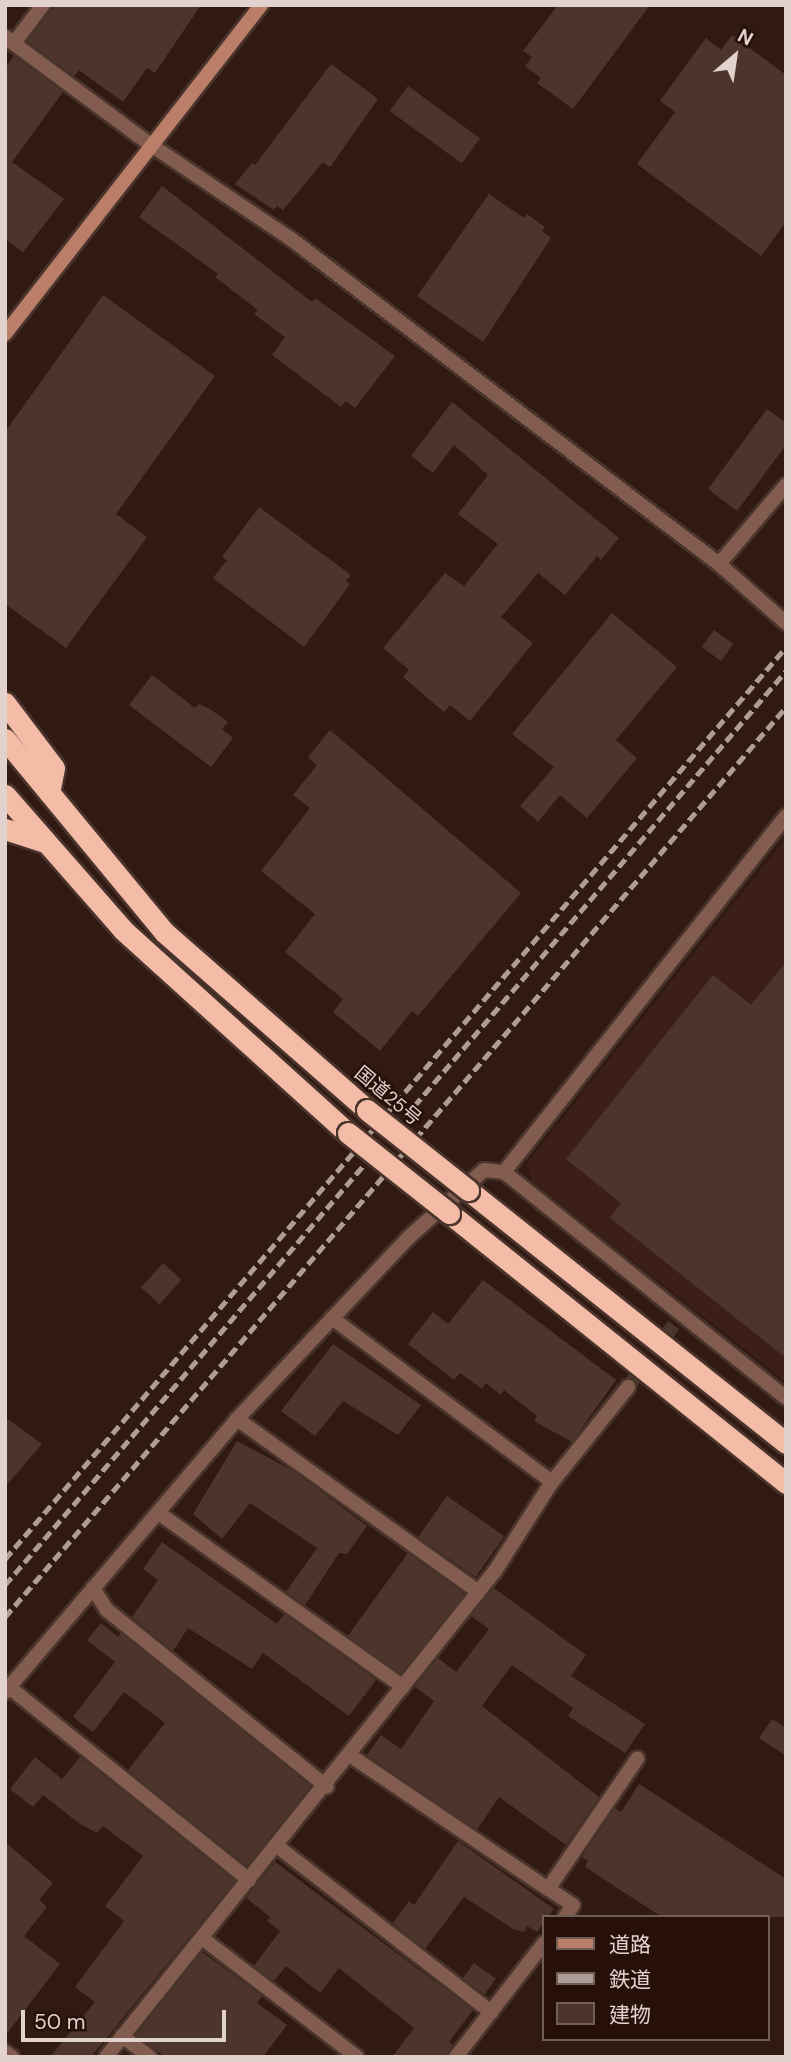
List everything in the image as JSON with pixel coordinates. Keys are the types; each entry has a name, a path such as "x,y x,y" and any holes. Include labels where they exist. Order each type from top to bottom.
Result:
{"highway":[{"path":"5,703 54,768 49,793"},
{"name":"国道25号","path":"5,739 164,932 367,1110 786,1443"},
{"path":"5,795 123,930 348,1133 786,1483"},
{"path":"5,829 47,842"}],"street":[{"path":"43,5 9,40 151,145 291,239 719,564 786,622"},
{"path":"5,334 261,5"},
{"path":"719,564 786,485"},
{"path":"504,1172 786,816"},
{"path":"249,1881 7,1690 160,1514 237,1419 408,1238 484,1170 504,1172 786,1398"},
{"path":"332,1318 552,1482"},
{"path":"106,2057 327,1787 479,1592 552,1482 628,1387"},
{"path":"237,1419 479,1592"},
{"path":"160,1514 403,1688"},
{"path":"93,1588 107,1610 327,1787"},
{"path":"351,1756 573,1905 566,1915"},
{"path":"548,1889 637,1759"},
{"path":"278,1846 491,2012"},
{"path":"202,1938 357,2057"},
{"path":"456,2057 542,1946"},
{"path":"122,2036 150,2057"},
{"path":"5,2052 12,2057"}],"shaded area":[{"path":"786,838 786,1382 532,1181 526,1164"}],"building":[{"path":"52,5 201,5 155,73 147,68 123,102 79,70 74,76 27,41"},
{"path":"558,5 650,5 573,109 537,83 541,78 525,66 532,57 523,51"},
{"path":"732,35 786,75 786,222 761,256 637,164 675,112 660,101 686,65 706,38 721,50"},
{"path":"14,56 63,92 12,162 64,199 23,252 5,239 5,68"},
{"path":"331,64 378,99 330,167 323,162 283,210 277,206 274,210 235,184 252,163 255,165"},
{"path":"408,86 480,138 462,163 390,111"},
{"path":"162,186 312,302 315,298 395,356 355,408 346,401 341,407 272,355 285,337 254,314 258,310 215,277 218,274 139,217"},
{"path":"489,194 524,218 527,214 545,227 542,231 551,238 483,342 417,296"},
{"path":"103,295 215,376 116,514 147,537 66,648 5,604 5,432"},
{"path":"452,402 619,538 601,560 597,556 565,595 538,573 501,617 533,643 470,721 450,705 444,712 403,677 409,670 383,648 445,573 464,586 498,544 458,514 488,475 454,445 433,473 411,456"},
{"path":"767,409 786,423 786,445 737,511 708,489"},
{"path":"259,507 351,575 346,581 350,584 304,647 213,578 227,560 222,557"},
{"path":"612,613 677,667 616,740 637,758 587,818 560,795 538,822 520,806 554,767 512,734"},
{"path":"714,630 733,644 721,661 702,647"},
{"path":"152,675 195,708 199,704 228,722 222,729 233,738 211,767 129,705"},
{"path":"330,730 521,893 418,1016 412,1011 380,1051 333,1012 343,999 285,952 315,914 261,871 310,808 293,795 317,765 308,757"},
{"path":"786,962 786,1358 610,1218 621,1203 566,1159 713,975 751,1005"},
{"path":"163,1263 182,1280 159,1304 141,1288"},
{"path":"483,1280 616,1380 572,1442 534,1421 537,1416 504,1390 501,1395 486,1383 482,1389 460,1373 454,1380 408,1344 433,1312 448,1324"},
{"path":"333,1344 421,1405 398,1435 343,1401 315,1436 281,1411"},
{"path":"5,1417 42,1444 5,1487"},
{"path":"237,1441 295,1472 367,1526 347,1554 339,1553 305,1605 286,1592 317,1548 250,1503 222,1539 193,1514"},
{"path":"447,1496 504,1536 476,1577 418,1537"},
{"path":"162,1542 277,1624 284,1614 376,1680 349,1716 263,1653 252,1669 188,1628 173,1651 132,1617 158,1580 143,1569"},
{"path":"408,1553 465,1594 404,1677 347,1636"},
{"path":"494,1588 586,1655 571,1676 645,1724 625,1753 568,1716 573,1708 512,1665 482,1706 599,1797 566,1845 499,1797 477,1830 367,1755 381,1735 401,1749 434,1701 415,1687 438,1658 456,1672 489,1629 471,1616"},
{"path":"101,1623 118,1637 121,1633 311,1786 247,1866 128,1770 165,1723 124,1692 93,1732 73,1717 115,1662 87,1640"},
{"path":"772,1719 786,1728 786,1756 759,1738"},
{"path":"35,1757 62,1779 80,1757 235,1881 91,2057 50,2057 95,2002 75,1987 124,1921 105,1906 143,1856 103,1826 97,1833 80,1824 43,1795 33,1807 10,1789"},
{"path":"639,1784 786,1879 786,1917 659,1915 585,1867 588,1861 582,1857 615,1808 621,1812"},
{"path":"458,1841 554,1909 550,1915 542,1915 542,1925 537,1932 527,1926 524,1932 513,1929 464,1897 425,1949 393,1923 409,1901 414,1905"},
{"path":"5,1842 53,1883 39,1900 47,1907 24,1936 60,1964 5,2036"},
{"path":"275,1862 473,2010 449,2042 453,2045 447,2057 392,2057 414,2028 339,1968 320,1993 286,1966 274,1981 254,1966 280,1931 267,1921 270,1917 246,1898"},
{"path":"202,1952 262,1996 257,2003 287,2025 263,2057 165,2057 136,2035"},
{"path":"474,1963 496,1979 485,1994 463,1978"}],"tunnel":[{"path":"628,1387 681,1315"}],"railway":[{"path":"5,1559 786,647"},
{"path":"5,1585 786,671"},
{"path":"5,1617 786,707"}]}
